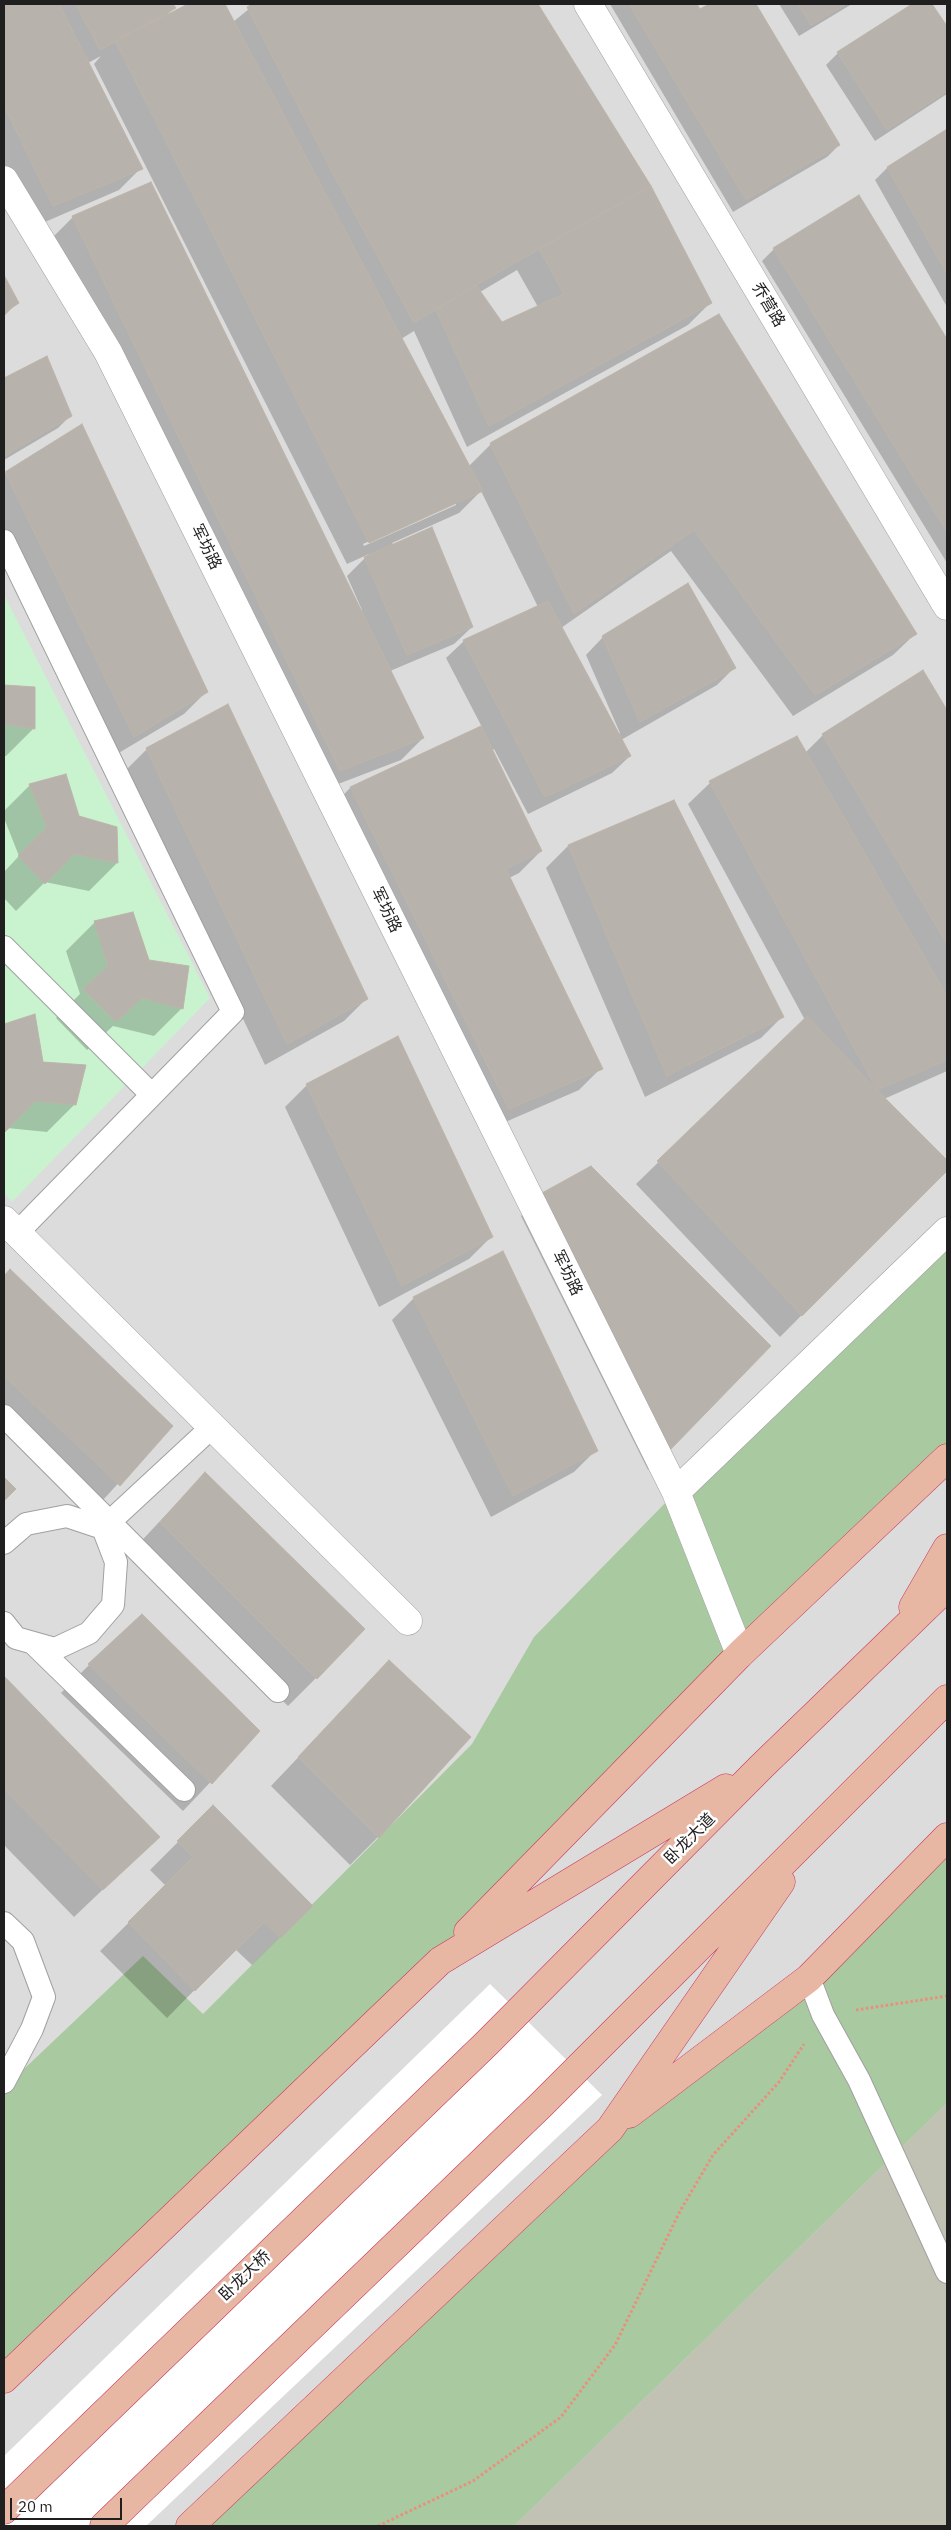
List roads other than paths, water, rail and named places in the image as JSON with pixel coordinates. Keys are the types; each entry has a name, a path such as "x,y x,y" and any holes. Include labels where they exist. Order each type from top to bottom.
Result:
{"highway":[{"path":"6,2373 440,1961 740,1654 947,1458"},
{"name":"卧龙大道","path":"895,1637 947,1548"},
{"name":"卧龙大道","path":"486,2043 761,1767 947,1587"},
{"path":"104,2526 541,2105 947,1699"},
{"path":"440,1961 761,1767"},
{"path":"610,2129 821,1824"},
{"path":"190,2526 610,2129 809,1978 947,1837"},
{"name":"卧龙大桥","path":"4,2510 486,2043"}],"street":[{"name":"乔营路","path":"588,4 947,606"},
{"name":"军坊路","path":"4,180 108,352 676,1492 740,1654"},
{"path":"10,1226 408,1622"},
{"path":"676,1492 947,1231"}],"lane":[{"path":"6,553 234,1012 152,1095 10,1226"},
{"path":"4,948 152,1095"},
{"path":"4,1416 107,1525 278,1691"},
{"path":"107,1525 212,1427"},
{"path":"4,1543 26,1524 67,1516 107,1525"},
{"path":"6,1630 16,1638 56,1649 89,1633 113,1605 116,1562 107,1525"},
{"path":"34,1643 184,1790"},
{"path":"4,1923 22,1941 44,1997 32,2029 4,2082"},
{"path":"809,1978 823,2015 859,2080 947,2272"}]}
